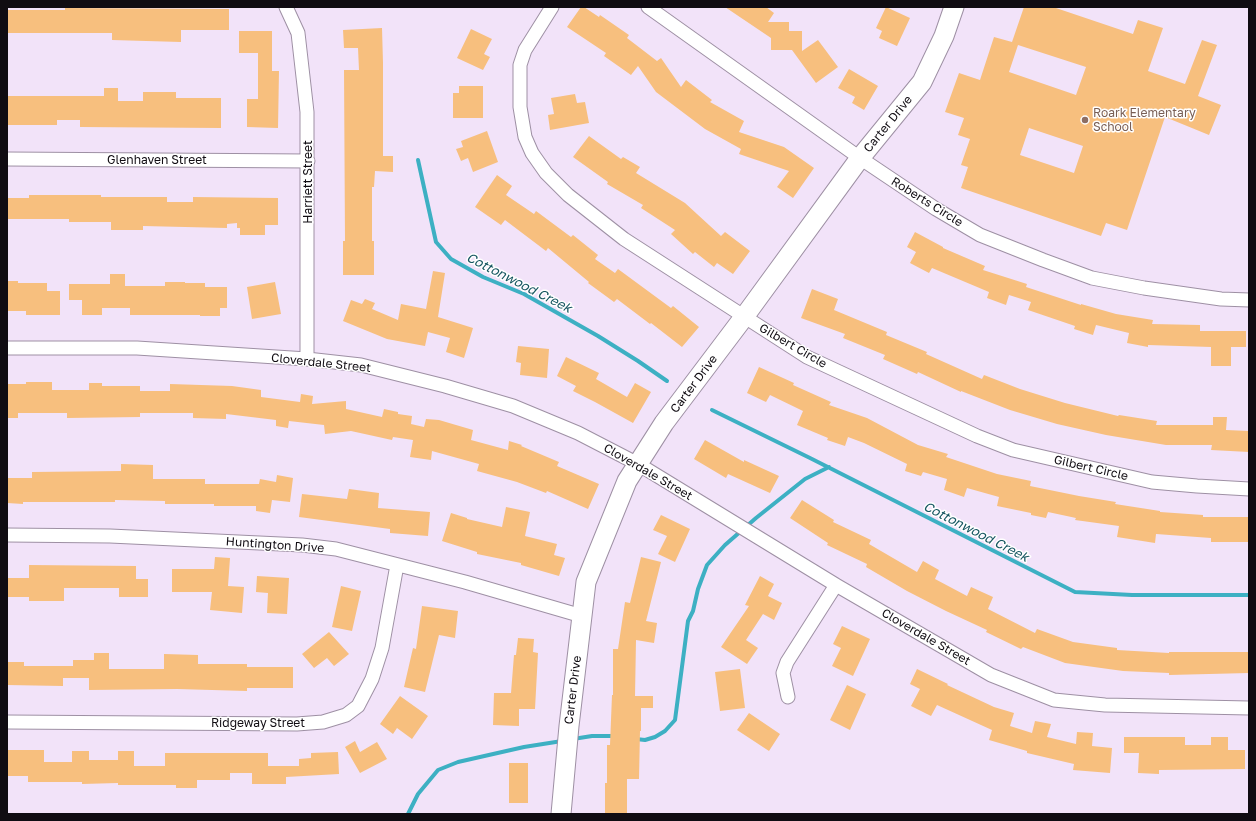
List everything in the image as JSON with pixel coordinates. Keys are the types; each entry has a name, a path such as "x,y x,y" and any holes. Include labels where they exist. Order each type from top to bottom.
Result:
{"street":[{"name":"Harriett Street","path":"286,7 298,33 307,112 307,359"},
{"name":"Gilbert Circle","path":"552,7 525,50 520,65 520,107 525,137 532,152 546,174 568,195 624,239 806,357 978,436 1013,450 1152,482 1249,489"},
{"name":"Roberts Circle","path":"648,7 860,158 936,209 980,235 1092,278 1144,288 1221,299 1249,300"},
{"name":"Carter Drive","path":"562,814 569,726 586,582 627,481 664,423 744,317 860,158 922,82 944,36 954,7"},
{"name":"Glenhaven Street","path":"7,159 308,161"},
{"name":"Cloverdale Street","path":"7,348 137,348 307,359 361,365 445,386 513,406 578,433 638,464 836,585 991,676 1054,700 1105,705 1249,708"},
{"name":"Huntington Drive","path":"7,535 110,536 302,545 336,549 465,582 582,616"},
{"name":"Ridgeway Street","path":"7,722 297,724 323,722 346,715 358,706 372,679 382,648 397,565"},
{"path":"788,697 783,673 787,662 836,585"}],"building":[{"path":"581,7 584,7 599,17 600,15 629,35 627,38 657,61 661,58 681,87 686,80 712,100 710,102 744,121 739,132 784,147 814,168 793,198 777,187 789,171 739,154 741,149 705,129 656,92 638,66 631,75 604,56 606,53 567,27"},
{"path":"725,7 766,7 774,13 768,22 789,22 789,31 802,31 802,51 818,40 838,67 816,83 792,50 771,50 771,38"},
{"path":"886,7 910,18 897,46 879,38 882,31 876,28"},
{"path":"1024,7 1053,7 1133,34 1138,20 1163,28 1148,71 1185,84 1202,40 1217,45 1198,96 1221,105 1209,135 1165,117 1127,230 1106,223 1101,236 961,188 968,167 961,165 970,139 958,135 964,118 945,112 959,73 980,80 994,37 1012,42","holes":["1018,45 1086,67 1076,95 1009,72","1029,128 1083,146 1074,173 1020,155"]},
{"path":"65,8 229,9 229,30 181,30 181,42 112,40 112,33 7,33 7,10 65,10"},
{"path":"382,28 383,156 393,156 393,172 375,171 374,187 372,187 372,241 374,241 374,275 343,275 343,241 345,241 344,70 359,70 358,48 344,48 343,30"},
{"path":"471,29 492,39 484,54 490,57 483,70 457,58"},
{"path":"239,31 272,31 272,71 279,71 278,128 247,127 247,99 258,99 258,53 239,53"},
{"path":"849,69 878,86 864,110 852,103 855,97 838,88"},
{"path":"459,86 483,86 483,118 453,118 453,93 459,93"},
{"path":"104,88 118,88 118,101 143,101 143,92 176,92 176,98 221,98 221,128 80,127 80,120 57,120 57,125 7,125 7,96 104,96"},
{"path":"575,94 577,103 585,102 589,123 550,130 548,115 554,114 551,98"},
{"path":"487,131 498,162 473,172 468,158 461,161 456,149 463,147 461,141"},
{"path":"589,136 621,159 623,157 640,167 636,173 685,203 721,236 725,232 750,251 733,274 717,263 714,267 695,252 693,254 671,234 675,230 641,208 643,205 607,184 608,182 573,157"},
{"path":"497,175 512,186 506,195 534,214 536,211 571,237 573,235 598,255 595,259 615,273 618,269 671,308 673,306 699,327 682,347 617,299 614,302 588,283 589,282 548,248 546,251 505,220 501,225 475,207"},
{"path":"29,195 167,197 167,202 193,202 193,197 278,198 278,225 265,225 265,235 240,235 240,228 237,228 237,223 227,224 227,228 143,226 143,230 111,230 111,222 69,222 69,219 7,219 7,198 29,198"},
{"path":"915,232 943,248 985,266 983,270 1027,284 1026,287 1081,305 1116,314 1153,320 1152,324 1200,325 1200,331 1246,331 1246,347 1231,347 1231,366 1211,366 1211,347 1148,345 1148,347 1127,343 1129,333 1096,325 1093,335 1074,329 1075,326 1028,310 1031,302 1009,295 1006,305 987,298 989,292 932,268 929,273 910,263 916,252 907,247"},
{"path":"433,271 445,273 438,317 473,328 464,358 446,352 450,338 428,332 425,346 387,339 343,321 351,300 362,304 365,299 375,303 372,309 398,320 401,304 426,309"},
{"path":"110,274 125,274 125,286 165,286 165,282 185,282 205,283 205,287 227,287 227,308 220,308 220,316 130,315 130,308 102,308 102,315 82,315 82,300 69,300 69,284 110,284"},
{"path":"7,281 18,281 18,283 47,283 47,291 60,291 60,315 26,315 26,311 7,311"},
{"path":"275,282 281,314 252,319 247,287"},
{"path":"812,289 838,299 834,310 887,332 886,335 927,352 926,354 982,379 984,375 1020,389 1065,403 1118,416 1157,421 1156,425 1213,425 1213,417 1227,417 1226,430 1249,431 1249,452 1211,450 1212,445 1166,445 1106,435 1057,424 1010,410 961,392 918,372 917,374 883,359 885,355 843,338 845,334 801,318"},
{"path":"518,346 549,349 547,378 520,375 521,363 516,362"},
{"path":"566,357 599,373 596,379 627,397 635,383 651,392 633,423 573,391 576,386 557,376"},
{"path":"759,367 794,383 793,385 831,402 829,405 867,418 918,445 948,454 946,457 997,474 1031,481 1030,486 1160,512 1203,515 1203,517 1248,517 1248,542 1211,542 1211,538 1156,534 1155,543 1117,537 1119,526 1075,520 1076,518 1048,512 1046,518 1031,515 1031,513 997,506 999,497 967,488 964,497 944,490 947,479 923,472 921,476 905,471 907,464 864,443 848,437 845,446 827,440 828,438 797,425 803,411 770,395 766,402 747,393"},
{"path":"26,382 52,382 52,390 89,390 89,383 102,383 102,386 140,386 140,391 170,391 170,384 232,386 261,390 261,397 300,402 301,394 313,396 312,404 346,401 346,409 382,417 384,409 398,412 398,414 412,416 411,424 424,427 426,419 439,420 473,430 471,440 508,450 509,441 522,445 521,446 559,462 557,466 599,484 588,509 547,491 546,493 517,482 477,471 479,464 432,451 431,460 410,457 413,440 393,437 392,440 351,431 325,434 324,425 289,421 288,428 276,426 276,420 226,414 226,419 193,418 193,413 140,413 140,417 67,418 67,413 18,413 18,418 7,418 7,384 26,384"},
{"path":"705,440 744,462 744,460 779,476 770,493 728,474 726,478 694,459"},
{"path":"121,464 153,465 153,479 205,479 205,484 259,484 260,479 276,482 277,475 293,478 290,502 272,500 270,513 256,511 256,506 165,504 165,501 115,500 115,502 7,503 7,478 32,478 32,472 121,471"},
{"path":"349,489 379,493 378,508 430,512 428,536 390,533 390,529 299,517 302,494 347,499"},
{"path":"802,500 834,520 833,522 871,540 869,544 917,572 923,561 939,570 935,579 967,596 971,587 993,597 988,609 1035,633 1037,629 1073,642 1117,648 1117,650 1169,653 1249,652 1249,673 1169,675 1169,673 1123,671 1065,663 1023,647 1021,649 986,632 987,630 907,591 866,567 867,564 827,545 828,543 790,518"},
{"path":"506,507 530,512 525,536 557,544 554,555 565,558 559,576 521,565 521,563 477,554 477,552 442,541 451,513 467,519 502,527"},
{"path":"661,515 690,529 675,562 658,554 667,536 653,530"},
{"path":"215,557 230,558 228,586 244,587 242,613 210,610 212,592 172,592 172,569 214,569"},
{"path":"641,557 661,562 646,621 657,623 654,643 636,640 635,696 653,696 653,708 641,708 639,779 627,779 627,814 605,814 607,745 610,745 613,695 613,649 618,649 625,602 630,603"},
{"path":"29,565 136,566 136,579 148,579 148,597 119,597 119,588 64,588 64,601 29,601 29,597 7,597 7,578 29,578"},
{"path":"257,576 289,578 287,614 267,613 268,593 256,592"},
{"path":"760,576 774,584 768,596 782,603 774,620 763,614 746,640 758,648 747,664 721,647 749,606 745,605"},
{"path":"341,586 361,591 352,631 332,627"},
{"path":"422,606 458,611 455,638 439,635 425,692 404,687 413,648 416,649"},
{"path":"842,626 870,639 853,676 832,666 841,648 833,644"},
{"path":"329,632 349,654 334,666 327,658 314,668 302,654"},
{"path":"518,638 534,639 533,652 538,653 535,709 519,709 519,726 493,725 494,693 511,693 514,655 516,655"},
{"path":"94,653 109,653 109,669 164,669 164,654 198,655 198,664 247,664 247,667 293,667 293,688 247,688 247,691 177,689 89,690 89,678 63,678 63,686 7,685 7,662 24,662 24,666 73,666 73,660 94,660"},
{"path":"740,669 745,708 720,711 715,672"},
{"path":"917,669 994,707 1014,713 1010,726 1032,733 1035,721 1051,724 1047,737 1076,744 1077,732 1093,733 1092,746 1112,748 1110,773 1073,770 1074,764 1027,753 1027,751 989,740 992,730 937,705 931,716 911,706 920,689 910,684"},
{"path":"847,685 866,694 850,730 830,720"},
{"path":"400,696 428,716 412,739 397,728 393,734 380,724"},
{"path":"749,713 780,734 769,751 737,730"},
{"path":"1124,737 1185,737 1185,745 1211,745 1211,737 1228,737 1228,750 1245,750 1245,769 1159,770 1159,774 1138,773 1139,753 1124,753"},
{"path":"355,741 360,752 377,742 387,759 360,773 345,747"},
{"path":"7,750 44,750 44,762 72,762 72,751 89,751 89,760 118,760 118,751 134,751 134,766 165,766 165,753 268,753 268,766 299,766 299,759 311,758 311,753 338,752 339,774 286,777 286,784 252,784 252,773 230,773 230,780 197,780 197,788 176,788 176,785 28,782 28,776 7,776"},
{"path":"509,763 528,763 528,803 509,803"}],"waterway":[{"name":"Cottonwood Creek","path":"418,160 436,242 451,259 483,277 524,294 598,336 667,381"},
{"name":"Cottonwood Creek","path":"712,410 1075,592 1132,595 1249,595"},
{"path":"636,739 645,740 655,737 665,731 675,720 688,621 693,611 698,589 707,565 725,545 756,518 805,479 829,467"},
{"path":"573,739 592,736 616,736"},
{"path":"408,814 418,794 438,770 458,762 524,747 562,741"}],"place":[{"name":"Roark Elementary School","path":"1085,120"}]}
